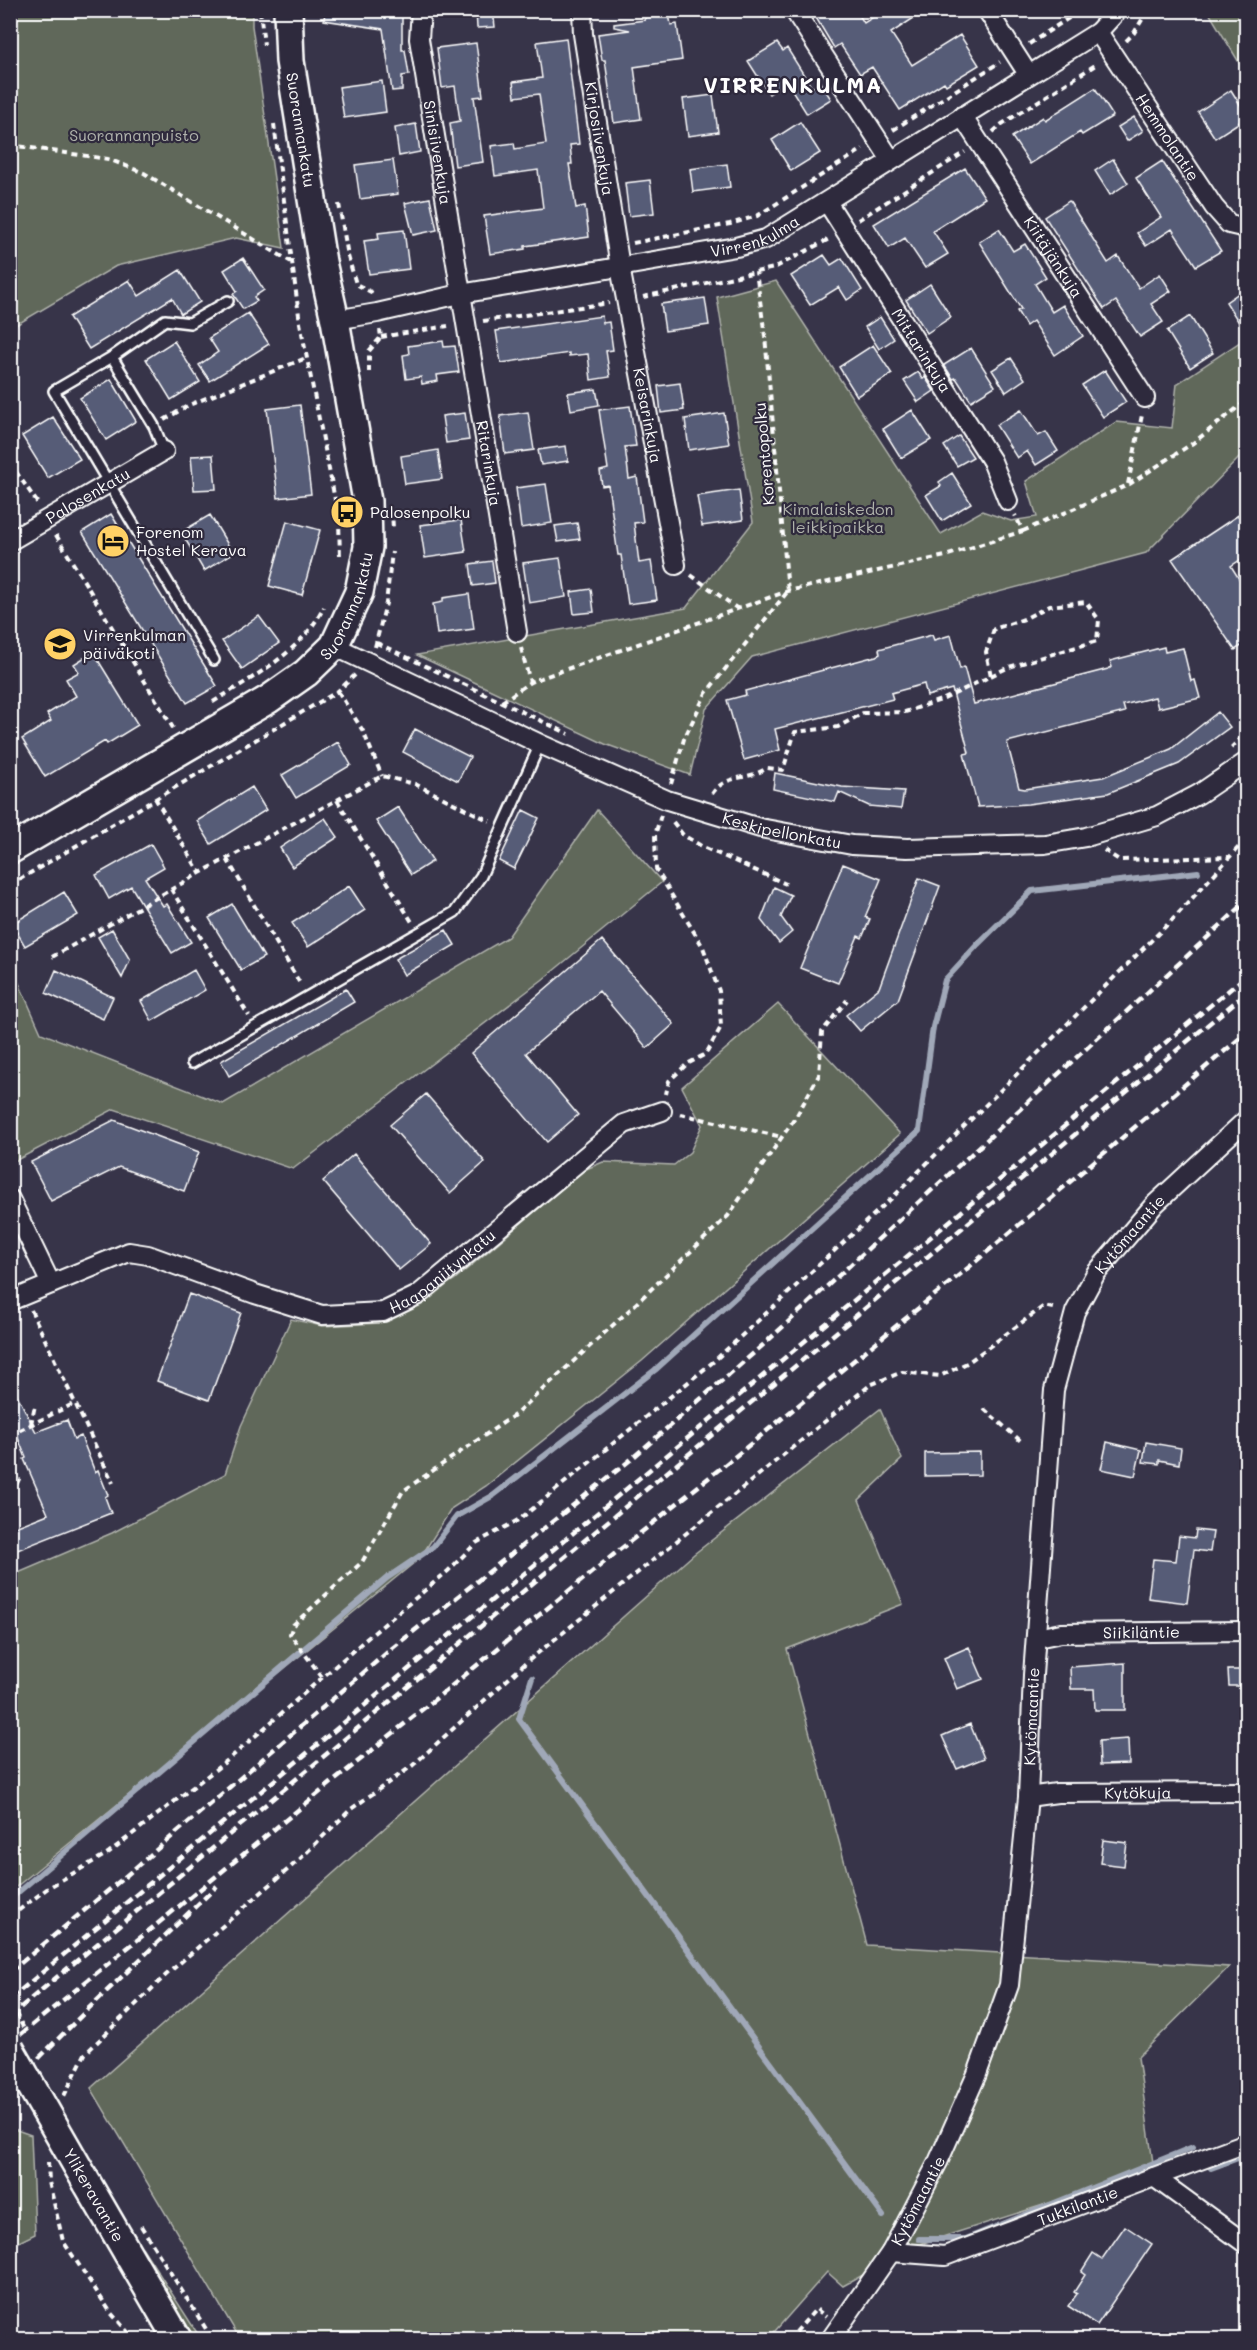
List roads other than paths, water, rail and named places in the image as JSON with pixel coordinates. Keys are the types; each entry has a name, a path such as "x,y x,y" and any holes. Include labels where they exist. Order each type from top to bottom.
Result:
{"street":[{"name":"Suorannankatu","path":"10,850 269,699 306,673 334,646 359,592 368,547 367,501 335,320 322,262 290,61 288,10"},
{"name":"Sinisiivenkuja","path":"421,10 419,39 460,294"},
{"name":"Kirjosiivenkuja","path":"582,10 583,34 620,267"},
{"path":"794,10 891,160"},
{"path":"987,10 1028,74"},
{"name":"Virrenkulma","path":"335,320 460,294 736,247 766,239 1098,32 1118,10"},
{"name":"Hemmolantie","path":"1098,32 1214,207 1229,224 1246,228"},
{"name":"Kiitäjänkuja","path":"962,116 1145,398"},
{"name":"Mittarinkuja","path":"827,201 992,461 1008,501"},
{"name":"Keisarinkuja","path":"620,267 676,565"},
{"name":"Ritarinkuja","path":"460,294 517,632"},
{"name":"Palosenkatu","path":"10,541 164,451"},
{"name":"Keskipellonkatu","path":"334,646 540,744 667,800 760,828 852,845 907,848 1045,844 1086,837 1156,816 1199,794 1246,762"},
{"name":"Haapaniitynkatu","path":"17,1298 129,1252 148,1255 255,1294 322,1315 383,1312 418,1295 624,1124 662,1111"},
{"name":"Kytömaantie","path":"835,2333 891,2252 942,2152 977,2074 1009,1985 1028,1797 1033,1675 1054,1390 1075,1312 1096,1273 1140,1220 1246,1120"},
{"path":"10,1199 51,1284"},
{"name":"Siikiläntie","path":"1037,1638 1061,1633 1246,1631"},
{"name":"Kytökuja","path":"1028,1797 1057,1793 1246,1792"},
{"name":"Ylikeravantie","path":"10,2049 178,2340"},
{"name":"Tukkilantie","path":"891,2252 945,2256 1246,2144"},
{"path":"1154,2177 1246,2244"}],"lane":[{"path":"214,660 54,391 112,357 165,320 190,323 228,301"},
{"path":"112,357 154,426 164,451"},
{"path":"192,1064 455,912 481,876 540,744"}],"waterway":[{"path":"10,1899 387,1578 433,1547 457,1516 494,1495 655,1370 919,1131 933,1027 945,980 1032,891 1198,872"},
{"path":"532,1678 519,1719 883,2216"},
{"path":"919,2239 966,2239 1193,2147"},
{"path":"1211,2168 1246,2155"}],"railway":[{"path":"10,1972 390,1650 629,1461 763,1345 1246,902"},
{"path":"10,1999 1246,976"},
{"path":"10,2016 1246,993"},
{"path":"10,2043 968,1268 1246,1033"},
{"path":"10,2087 217,1886"}],"place":[{"name":"Palosenpolku","path":"347,512"},
{"name":"Forenom Hostel Kerava","path":"113,541"},
{"name":"Virrenkulman päiväkoti","path":"60,644"}],"district":[{"name":"VIRRENKULMA","path":"793,85"}],"park label":[{"name":"Suorannanpuisto","path":"134,135"},
{"name":"Kimalaiskedon leikkipaikka","path":"838,518"}]}
